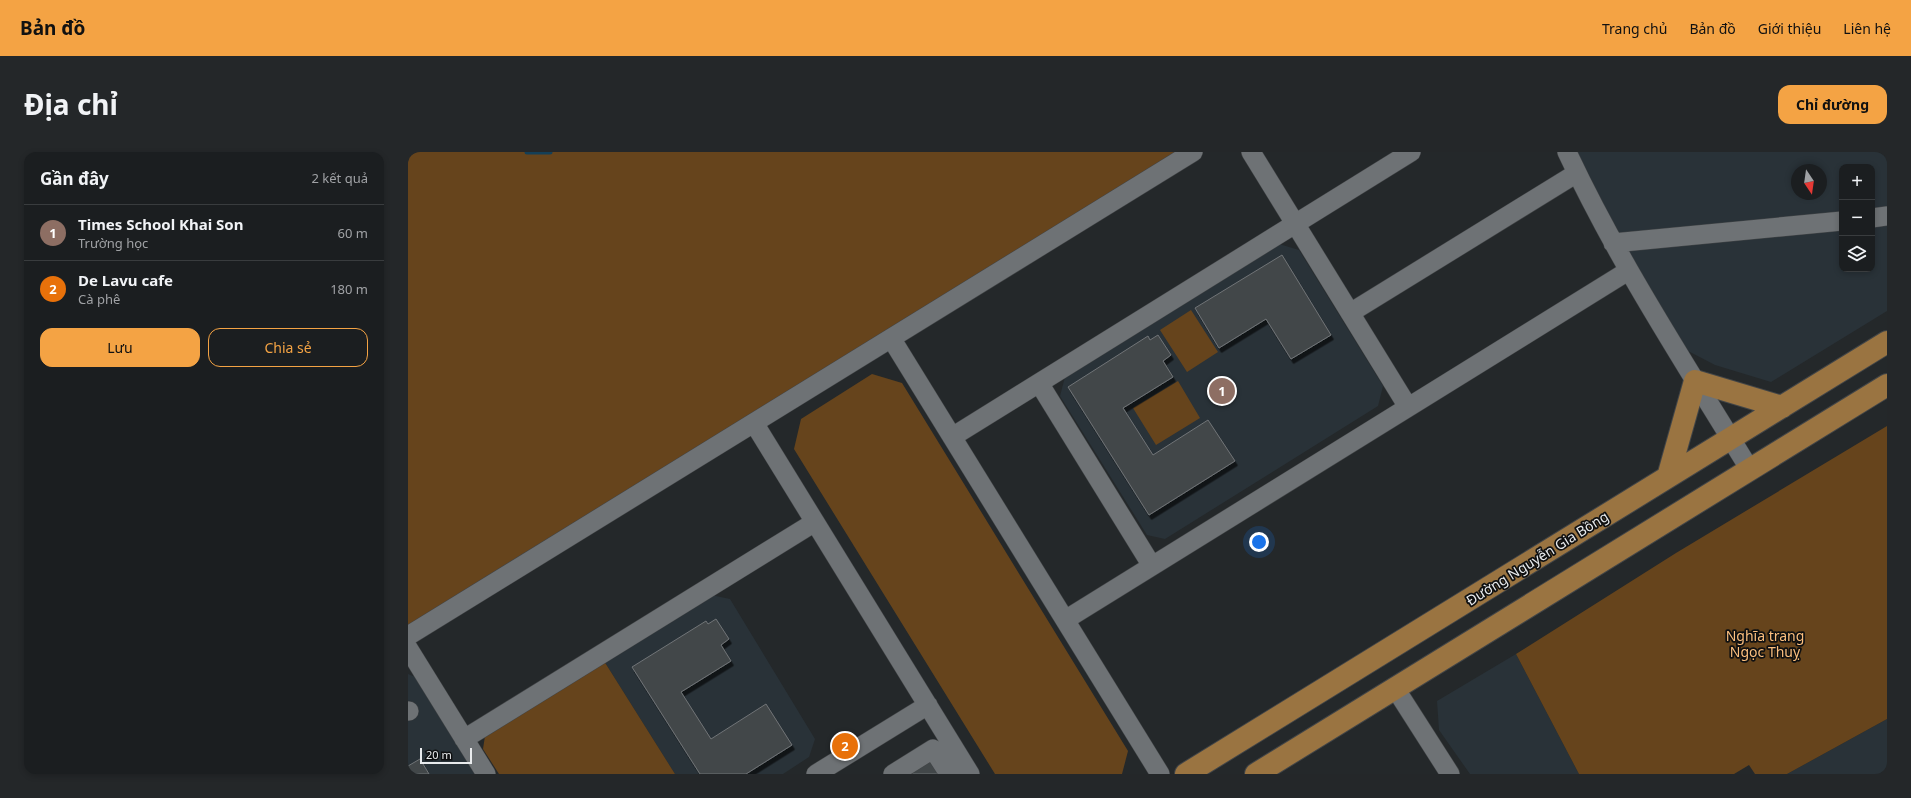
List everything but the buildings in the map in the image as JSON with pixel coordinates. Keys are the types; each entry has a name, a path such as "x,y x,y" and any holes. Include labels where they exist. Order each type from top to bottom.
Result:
{"main road":[{"name":"Đường Nguyễn Gia Bồng","path":"1186,774 1887,342"},
{"path":"1668,477 1695,381 1782,407"},
{"path":"1256,774 1887,385"}],"street":[{"path":"408,636 1193,152"},
{"path":"1251,152 1408,407"},
{"path":"952,437 1411,152"},
{"path":"1567,152 1628,271 1750,470"},
{"path":"1350,313 1577,173"},
{"path":"1875,218 1887,216"},
{"path":"1613,243 1839,221"},
{"path":"1065,620 1628,271"},
{"path":"891,338 1160,774"},
{"path":"1039,383 1152,566"},
{"path":"754,423 970,774"},
{"path":"464,739 815,522"},
{"path":"408,648 486,774"},
{"path":"1395,688 1450,774"},
{"path":"816,774 928,705"},
{"path":"893,774 933,749 949,774"}],"shaded area":[{"path":"1570,152 1887,152 1887,311 1771,382 1715,365 1669,341"},
{"path":"1279,244 1299,250 1383,386 1378,406 1165,539 1147,535 1060,396 1065,377"},
{"path":"711,595 730,599 815,739 809,757 783,774 675,774 604,661"},
{"path":"1516,654 1579,774 1470,774 1439,730 1437,701"},
{"path":"408,674 415,677 476,774 408,774"},
{"path":"1887,719 1887,774 1787,774"}],"green space":[{"path":"408,152 1182,152 408,633"},
{"path":"1191,310 1218,352 1187,372 1160,330"},
{"path":"872,374 902,383 1128,751 1122,774 995,774 794,449 801,419"},
{"path":"1178,381 1200,418 1156,445 1133,408"},
{"name":"Nghĩa trang Ngọc Thuỵ","path":"1887,426 1887,719 1787,774 1755,774 1749,765 1734,774 1579,774 1516,654 1676,553"},
{"path":"604,661 675,774 499,774 483,749 485,736"}],"waterway":[{"path":"527,152 550,152"}],"place":[{"name":"Times School Khai Son","path":"1222,391"},
{"name":"De Lavu cafe","path":"845,746"}]}
